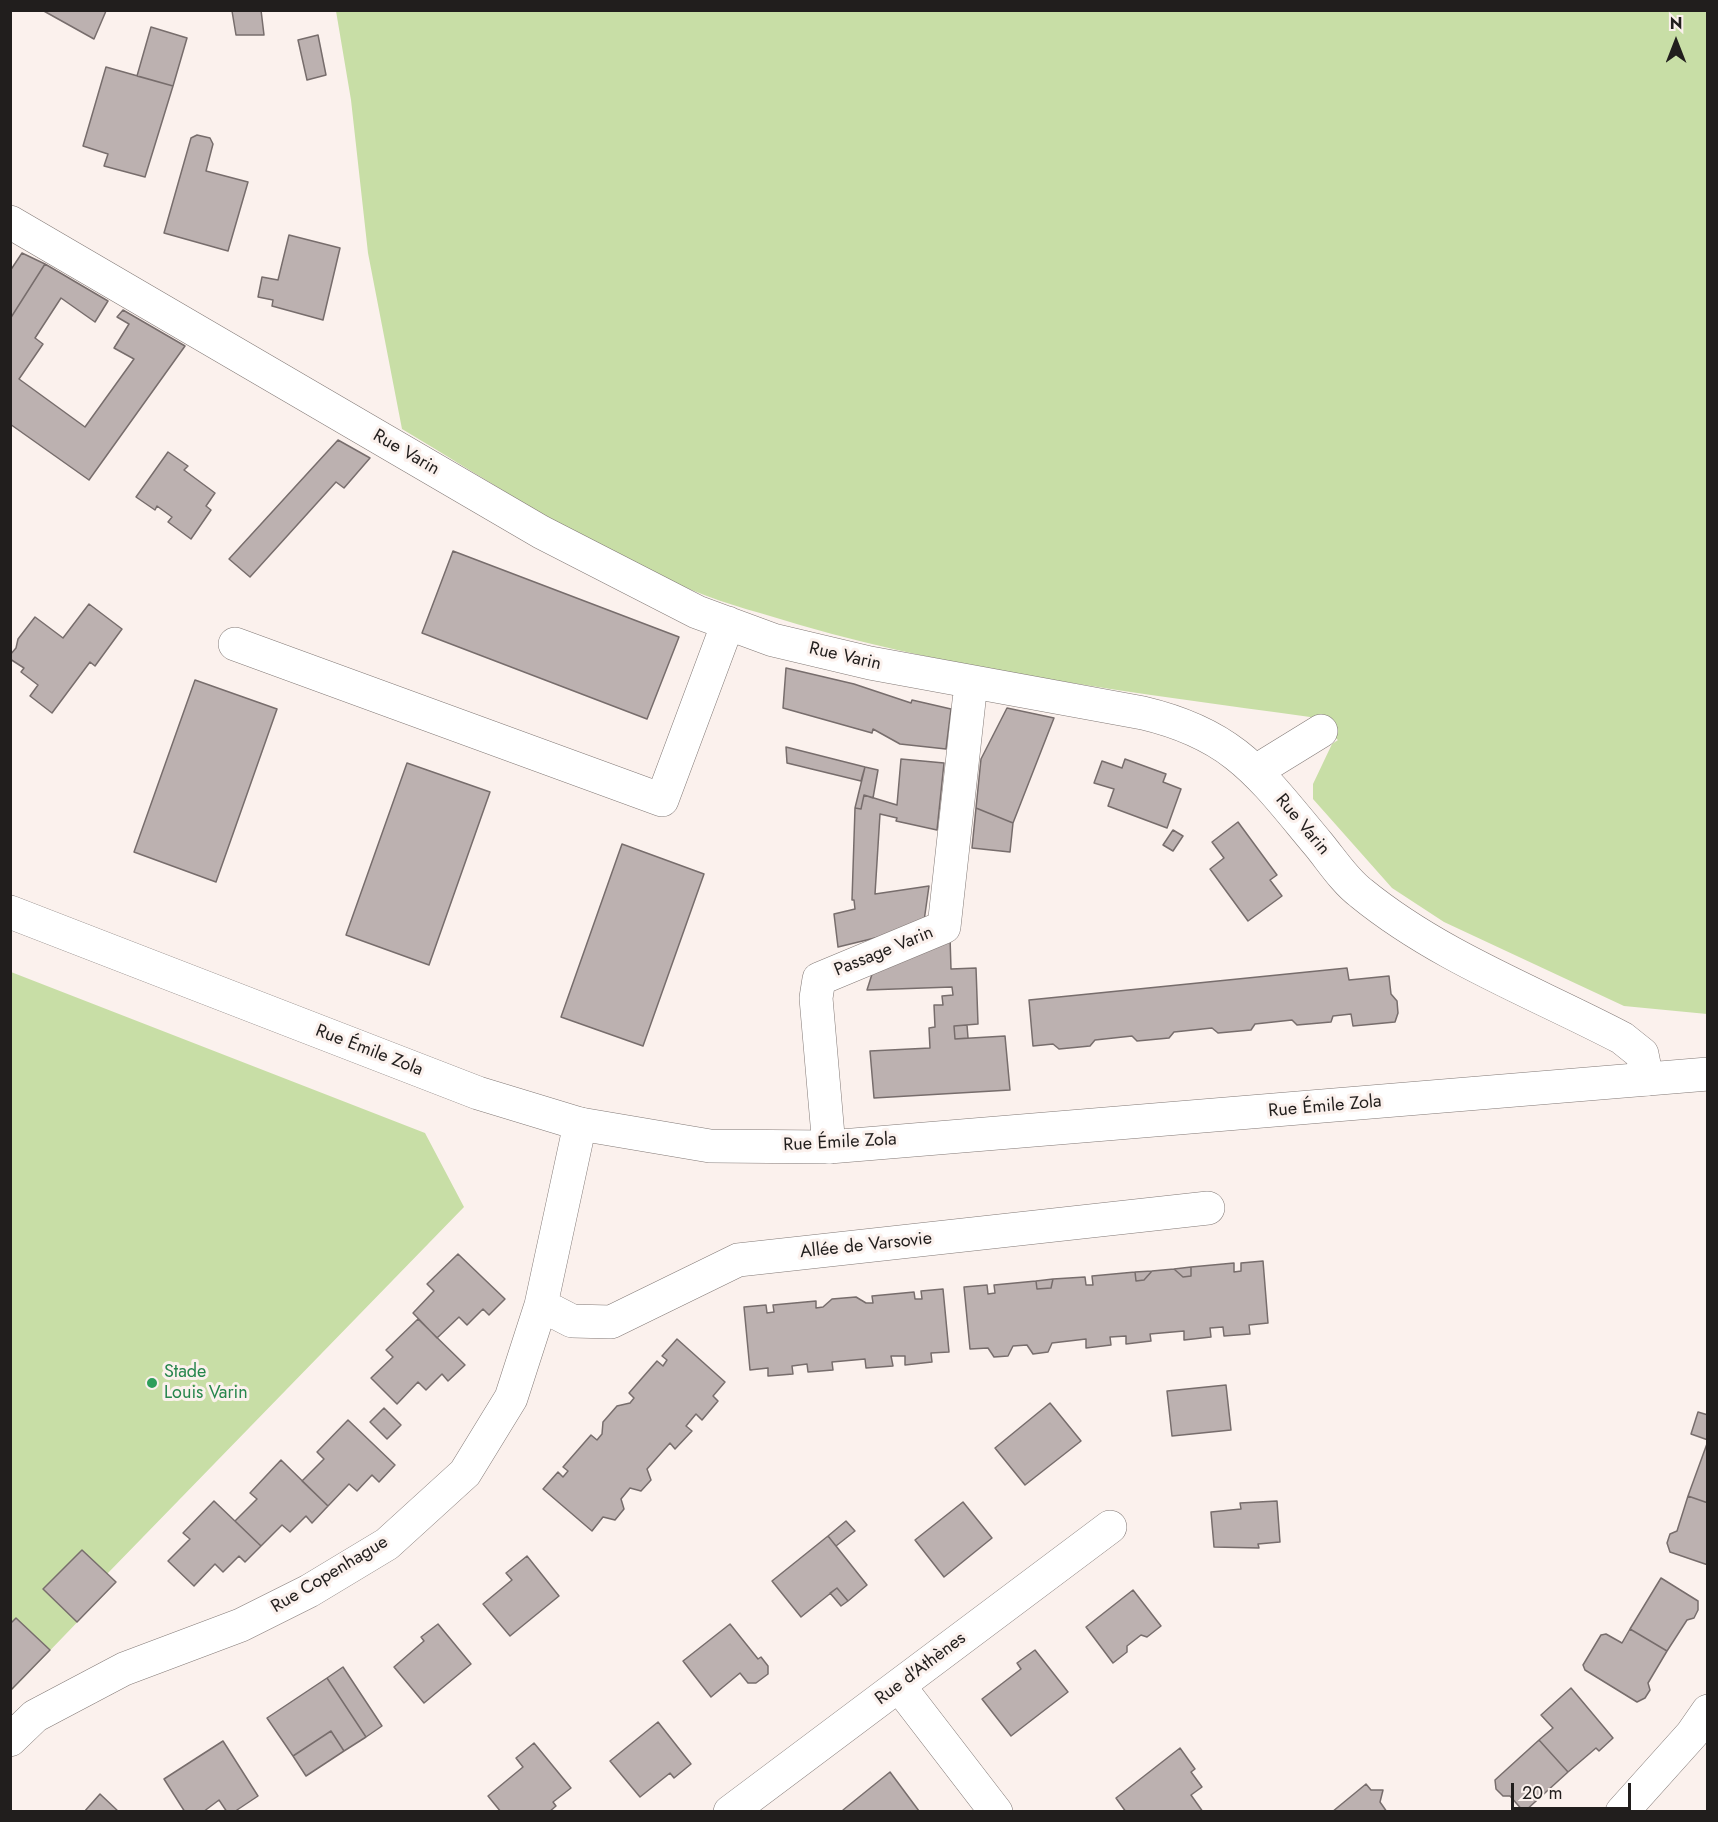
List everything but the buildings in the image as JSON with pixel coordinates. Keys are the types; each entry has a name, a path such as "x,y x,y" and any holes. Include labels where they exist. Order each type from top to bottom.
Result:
{"street":[{"name":"Rue Varin","path":"10,222 541,532 697,612 773,640 870,663 1103,705 1170,720 1229,747 1256,771 1358,891 1412,932 1457,957 1622,1038 1642,1054 1647,1079"},
{"path":"235,644 662,800 728,623"},
{"name":"Passage Varin","path":"829,1147 816,998 819,979 944,927 971,683"},
{"path":"1256,771 1321,731"},
{"name":"Rue Émile Zola","path":"10,912 478,1094 580,1124 710,1146 829,1147 1707,1074"},
{"name":"Rue Copenhague","path":"10,1740 35,1716 124,1669 241,1626 309,1591 387,1544 465,1473 511,1398 541,1305 580,1124"},
{"name":"Allée de Varsovie","path":"541,1305 572,1321 611,1322 738,1260 1208,1208"},
{"name":"Rue d'Athènes","path":"730,1812 1110,1527"},
{"path":"899,1686 996,1812"},
{"path":"1622,1812 1679,1749 1707,1711"}],"green space":[{"path":"336,11 1707,11 1707,1014 1624,1006 1444,922 1392,888 1313,799 1313,784 1332,744 1338,740 1310,717 1117,690 989,669 863,642 733,605 694,591 619,556 545,516 402,429 368,253 351,100"},
{"name":"Stade Louis Varin","path":"11,972 425,1133 464,1207 107,1574 116,1582 11,1691"}],"place":[{"name":"Stade Louis Varin","path":"152,1383"}]}
